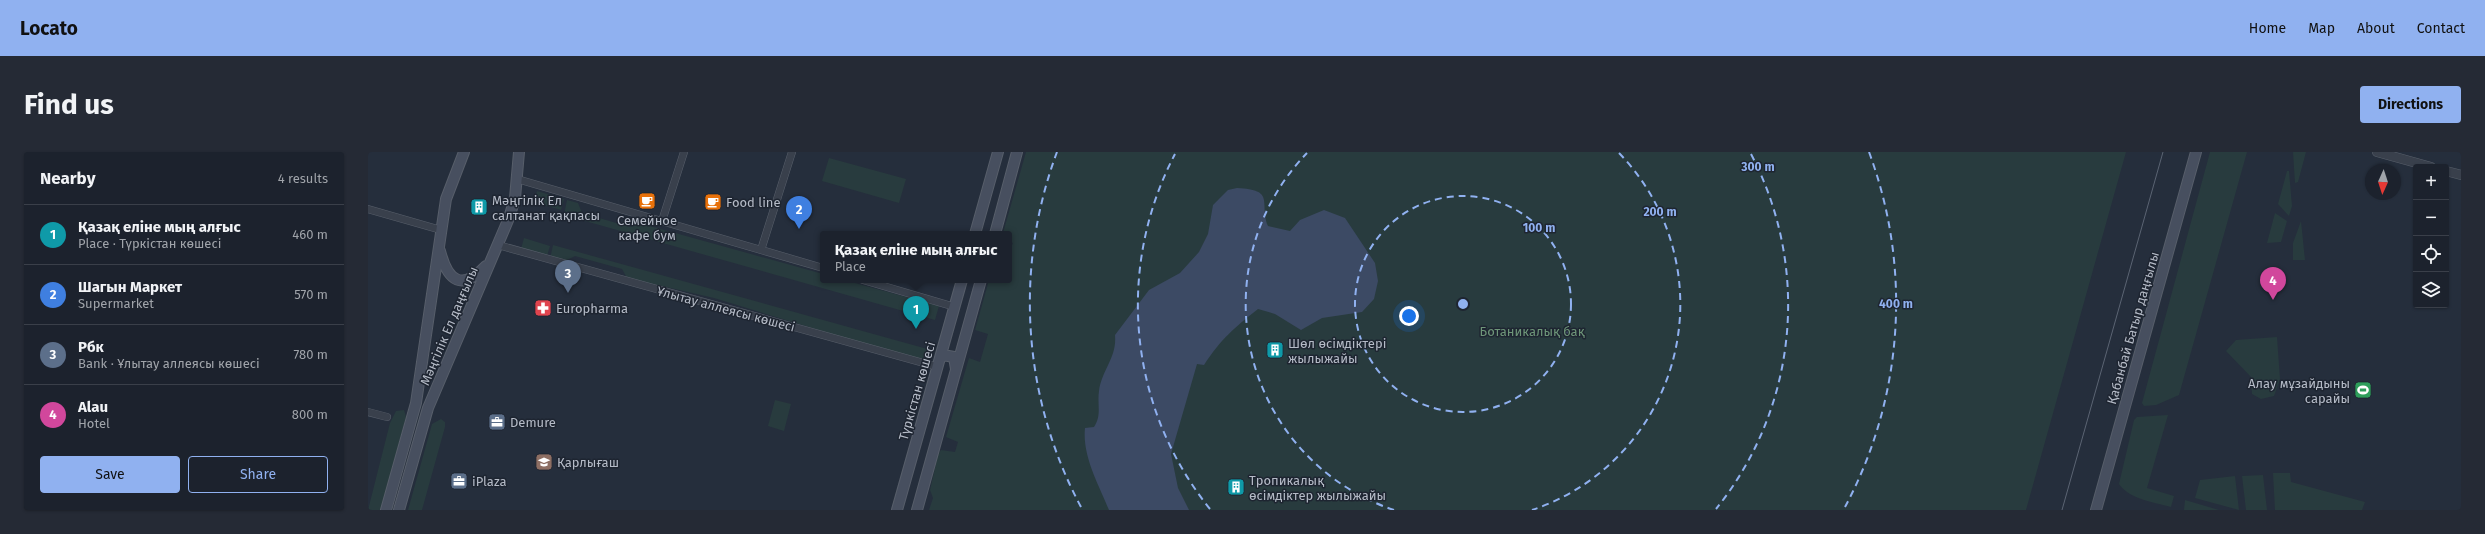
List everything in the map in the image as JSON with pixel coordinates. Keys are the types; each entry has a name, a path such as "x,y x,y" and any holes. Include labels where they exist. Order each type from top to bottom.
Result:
{"main road":[{"name":"Мәңгілік Ел даңғылы","path":"386,510 416,404 446,199 465,152"},
{"path":"976,231 998,152"},
{"path":"995,231 1017,152"},
{"name":"Қабанбай Батыр даңғылы","path":"2096,510 2196,152"},
{"path":"2193,163 2201,152"},
{"name":"Мәңгілік Ел даңғылы","path":"399,510 428,408 489,263 510,218 517,179 518,154"},
{"path":"439,245 443,262 452,278 460,281 468,280 478,274 489,263"},
{"name":"Түркістан көшесі","path":"897,510 961,283"},
{"path":"916,510 980,283"},
{"path":"955,307 954,318 958,323 963,324 970,319"},
{"path":"939,363 943,355 954,357 956,362 956,371"}],"street":[{"path":"662,221 684,152"},
{"path":"760,250 792,152"},
{"path":"2377,152 2420,164"},
{"path":"2449,172 2461,175"},
{"path":"517,179 820,267"},
{"path":"368,209 441,230"},
{"name":"Ұлытау аллеясы көшесі","path":"498,246 939,363"},
{"path":"873,283 955,307"},
{"path":"368,412 387,417"}],"green space":[{"name":"Ботаникалық бақ","path":"1026,152 2126,152 2026,510 929,510 933,498 930,490 938,455 941,450 955,452 958,442 946,437 969,358 980,362 988,334 975,330 988,283 1012,283 1012,231 1004,231"},
{"path":"2210,152 2247,152 2179,395 2156,405 2144,406 2142,403"},
{"path":"2293,152 2306,152 2298,182 2295,183"},
{"path":"829,158 906,179 899,203 822,181"},
{"path":"2287,171 2289,171 2292,206 2289,216 2278,204"},
{"path":"537,191 564,199 561,210 534,202"},
{"path":"567,200 578,203 582,213 630,227 639,223 820,273 820,283 855,283 939,306 935,320 564,215"},
{"path":"2275,213 2287,221 2281,242 2267,243"},
{"path":"2301,221 2305,260 2293,260 2293,243"},
{"path":"524,238 550,246 547,256 521,249"},
{"path":"553,245 931,350 927,363 714,298 627,278 622,269 575,256 563,262 550,259"},
{"path":"2277,337 2280,379 2274,396 2261,399 2252,394 2251,377 2226,351 2236,340"},
{"path":"775,400 791,404 784,431 768,426"},
{"path":"404,410 406,417 381,510 368,510 390,423 396,411"},
{"path":"2168,415 2147,488 2174,496 2171,507 2135,497 2123,489 2119,484 2134,420 2137,417"},
{"path":"441,419 445,422 445,427 422,510 408,510 432,424"},
{"path":"2273,473 2290,473 2291,482 2365,502 2362,510 2275,510"},
{"path":"2263,475 2267,510 2246,510 2242,476"},
{"path":"2235,476 2239,510 2195,498 2200,480"},
{"path":"2185,500 2219,510 2184,510"}],"water":[{"path":"1237,188 1257,191 1262,195 1264,199 1268,226 1290,231 1300,220 1324,210 1345,218 1375,263 1378,281 1374,299 1362,312 1322,318 1301,330 1275,314 1258,309 1228,334 1204,365 1197,364 1171,454 1178,488 1189,510 1109,510 1089,460 1086,449 1085,428 1094,427 1098,418 1099,391 1103,376 1114,350 1115,335 1149,290 1180,273 1199,252 1208,234 1213,205 1228,190"}],"tram line":[{"path":"2062,510 2163,152"}],"place":[{"name":"Семейное кафе бум","path":"647,201"},
{"name":"Food line","path":"713,202"},
{"name":"Мәңгілік Ел салтанат қақпасы","path":"479,207"},
{"name":"Шагын Маркет","path":"799,229"},
{"name":"Рбк","path":"568,293"},
{"name":"Alau","path":"2273,300"},
{"name":"Europharma","path":"543,308"},
{"name":"Қазақ еліне мың алғыс","path":"916,329"},
{"name":"Шөл өсімдіктері жылыжайы","path":"1275,350"},
{"name":"Алау мұзайдыны сарайы","path":"2363,390"},
{"name":"Demure","path":"497,422"},
{"name":"Қарлығаш","path":"544,462"},
{"name":"iPlaza","path":"459,481"},
{"name":"Тропикалық өсімдіктер жылыжайы","path":"1236,487"}]}
